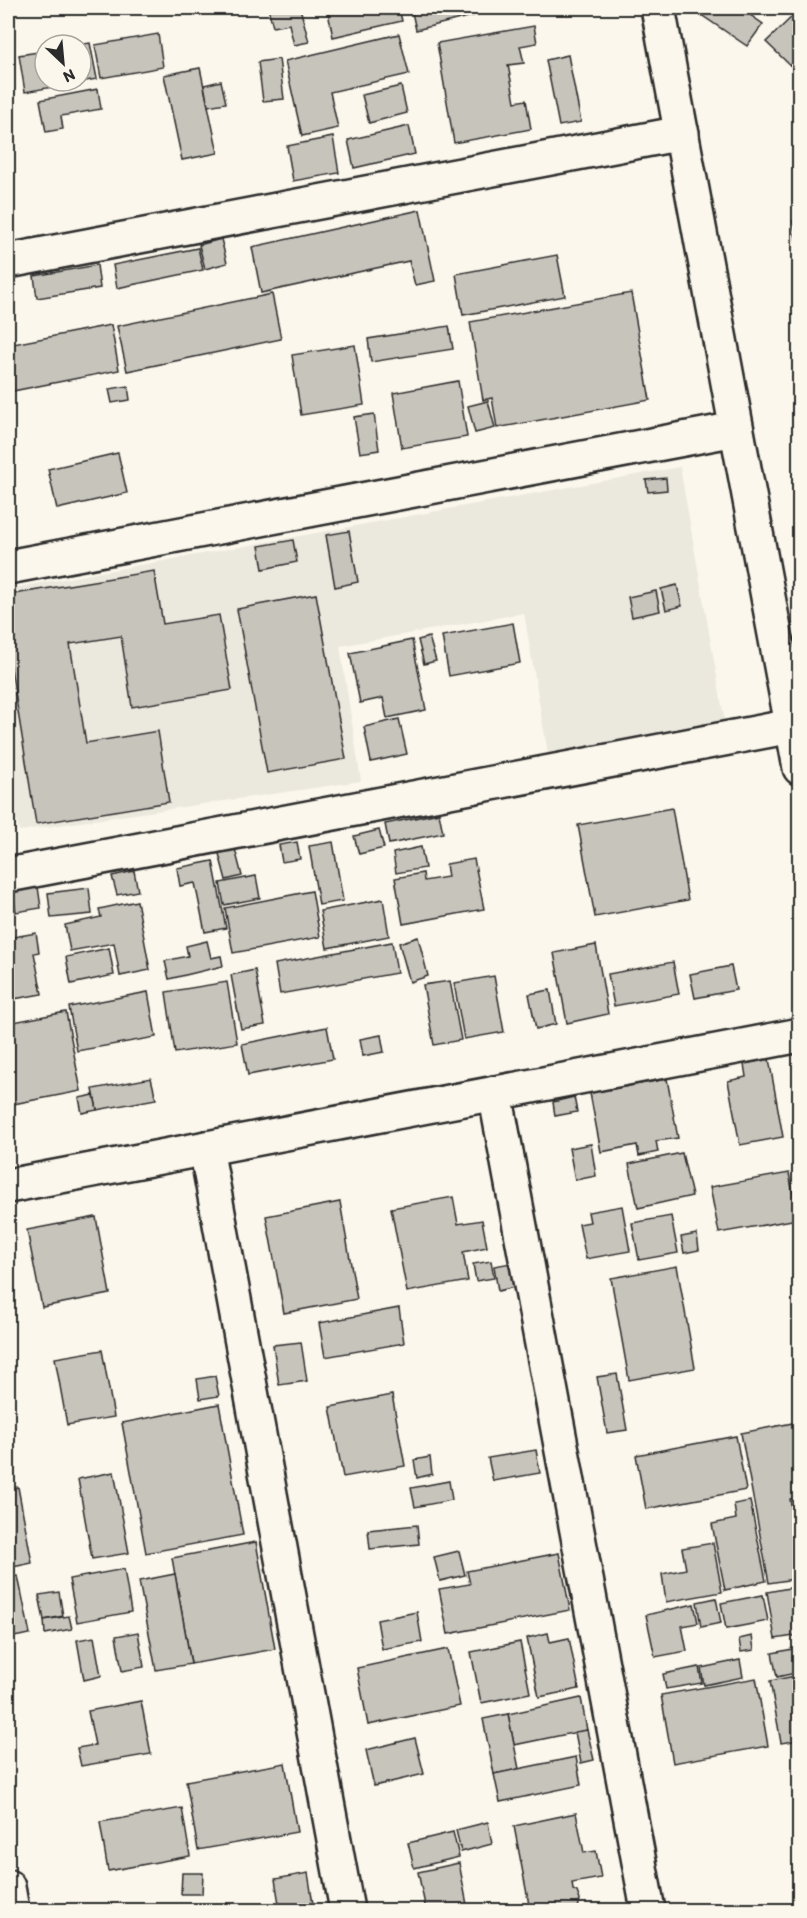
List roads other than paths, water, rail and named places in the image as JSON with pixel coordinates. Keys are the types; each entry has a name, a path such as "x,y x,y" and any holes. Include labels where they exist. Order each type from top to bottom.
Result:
{"street":[{"path":"658,8 800,768"},
{"path":"8,261 682,133"},
{"path":"8,567 736,429"},
{"path":"8,875 792,726"},
{"path":"8,1186 800,1035"},
{"path":"495,1093 648,1911"},
{"path":"206,1148 347,1911"},
{"path":"8,1887 12,1911"}]}
